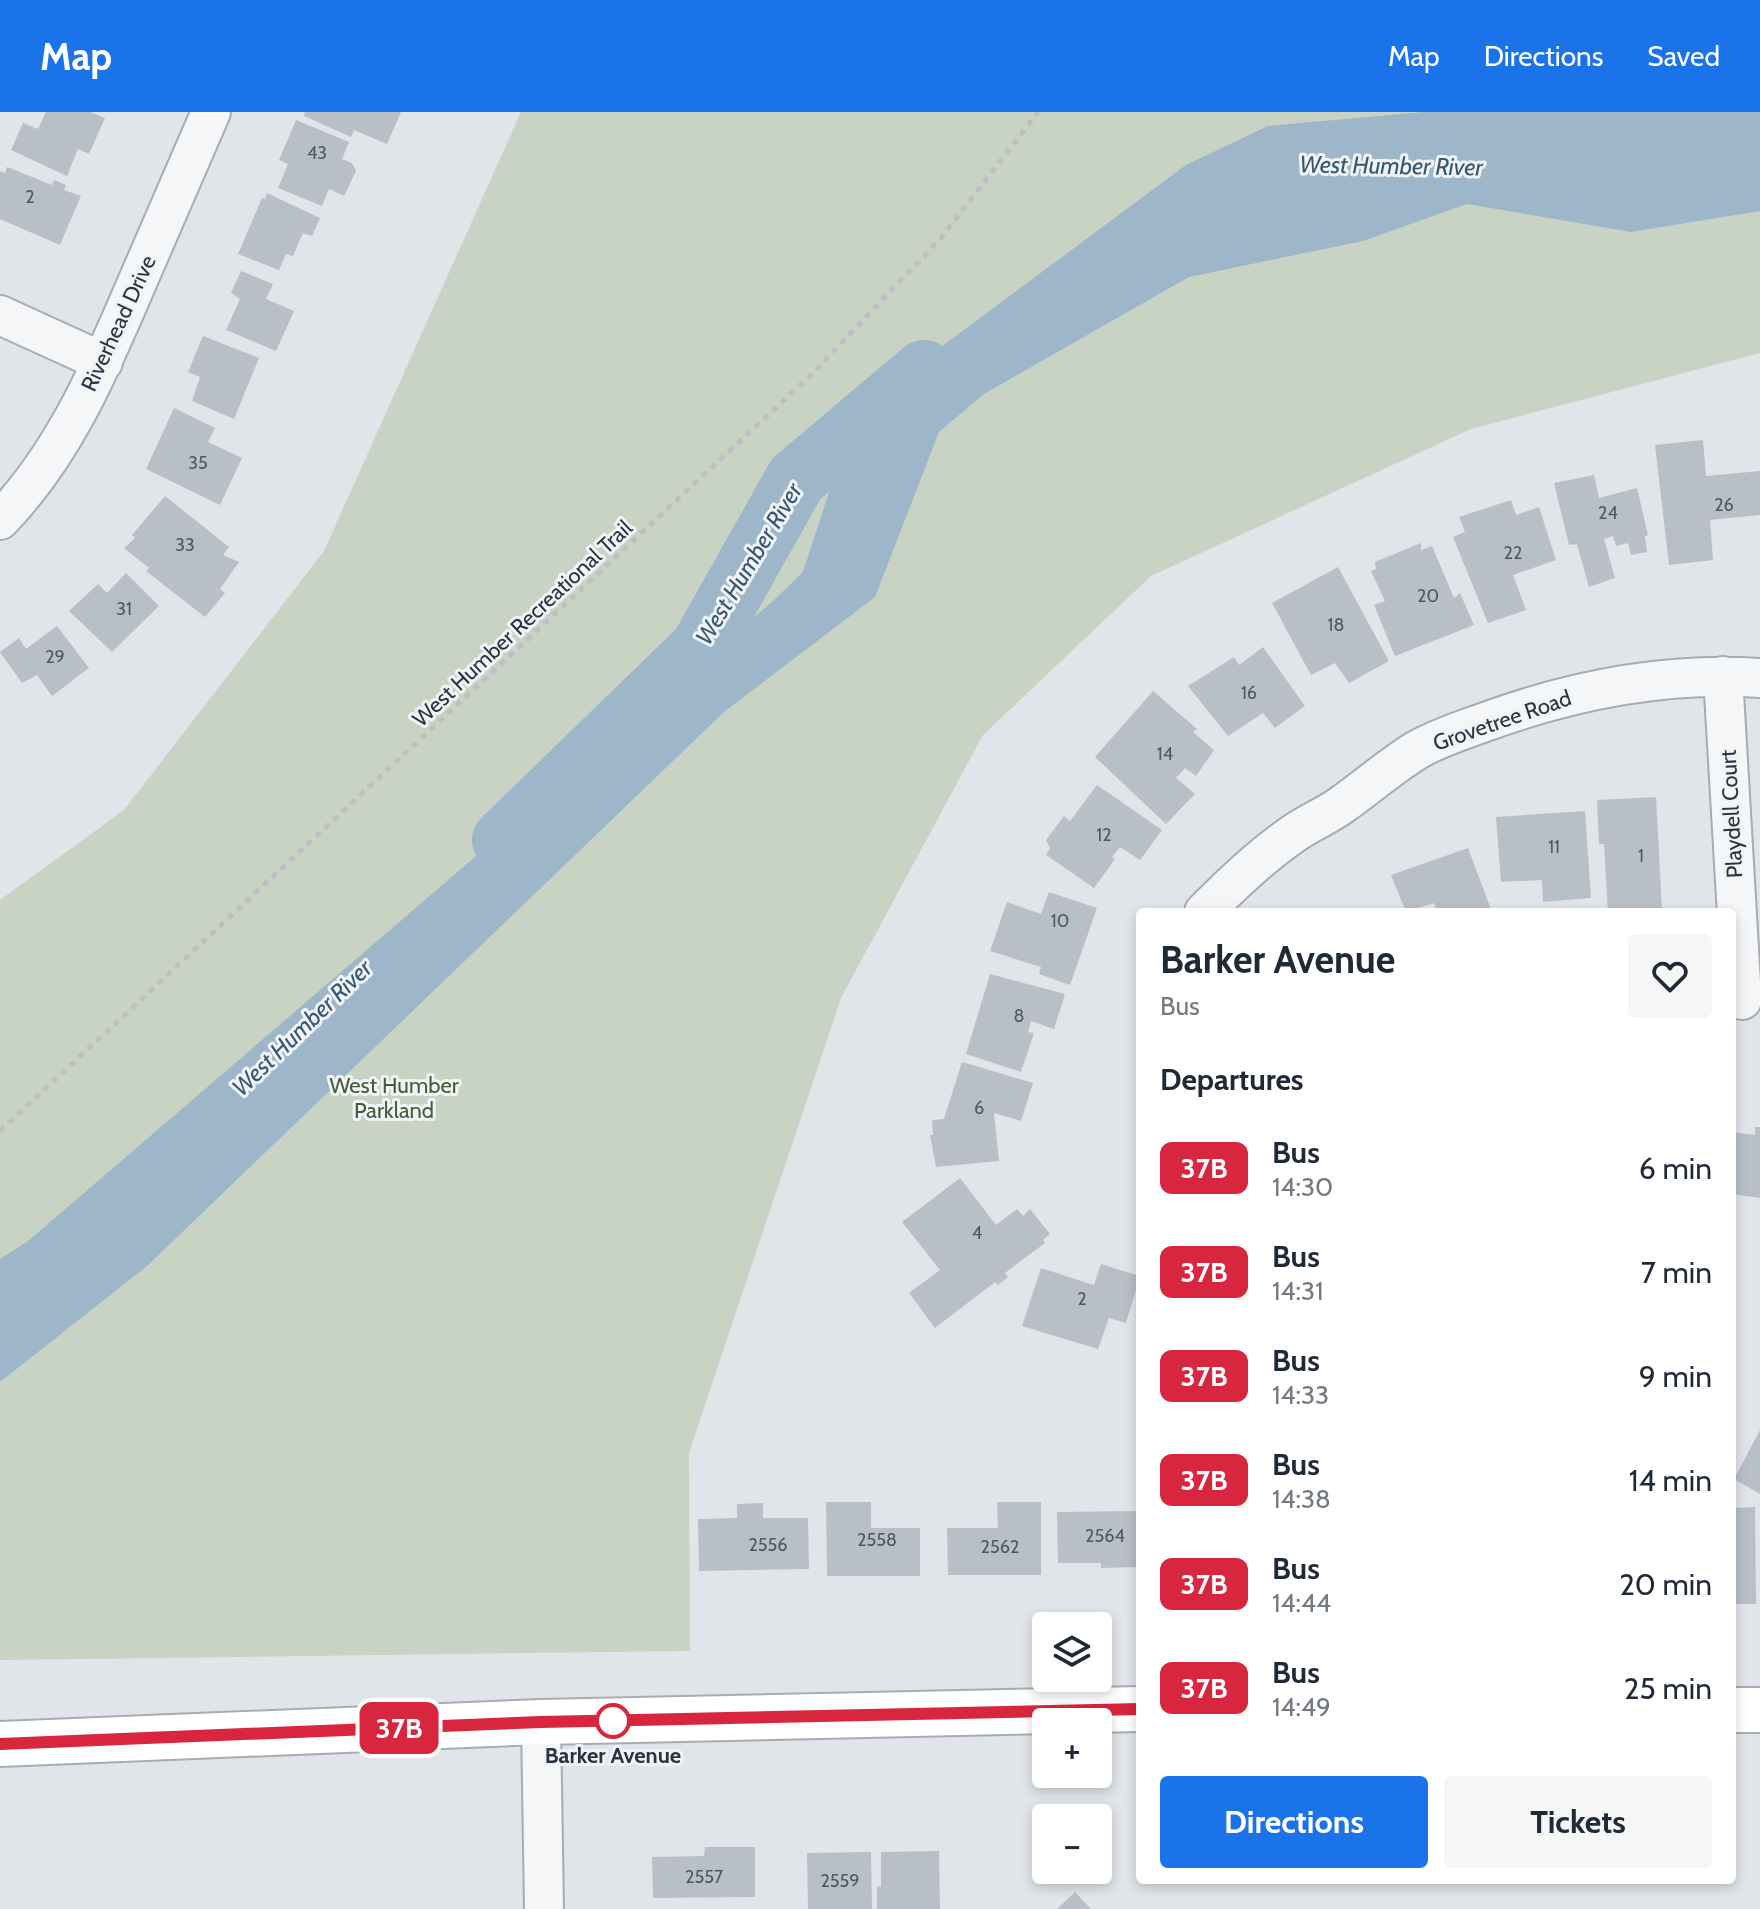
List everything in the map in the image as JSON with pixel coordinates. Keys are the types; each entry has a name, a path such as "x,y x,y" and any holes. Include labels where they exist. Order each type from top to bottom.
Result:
{"main road":[{"path":"0,1744 541,1722 1136,1709"},
{"path":"1736,1710 1760,1710"}],"street":[{"name":"Riverhead Drive","path":"0,520 24,496 54,453 103,362 211,112"},
{"path":"0,315 103,362"},
{"name":"Grovetree Road","path":"1208,908 1295,833 1341,805 1419,749 1524,708 1577,693 1680,677 1742,677"},
{"name":"Playdell Court","path":"1742,677 1742,1000"},
{"path":"541,1722 544,1909"}],"path":[{"name":"West Humber Recreational Trail","path":"0,1131 811,375 941,238 1038,112"}],"green space":[{"name":"West Humber Parkland","path":"521,112 1760,112 1760,353 1471,429 1151,576 983,735 841,998 689,1453 690,1651 0,1660 0,900 124,810 324,551"}],"water":[{"path":"1423,112 1760,112 1760,211 1631,232 1467,204 1363,241 1189,277 984,394 939,432 875,597 724,712 147,1266 0,1382 0,1259 28,1241 803,572 846,440 903,375 1186,165 1268,126"}],"building":[{"path":"46,112 90,112 105,118 89,154 78,149 67,176 11,150 23,123 38,129"},
{"path":"305,112 401,112 387,144 354,130 351,137 304,116"},
{"path":"296,120 349,142 342,159 352,163 356,171 344,196 329,189 322,206 278,188 288,164 279,160"},
{"path":"7,167 52,185 54,180 66,185 64,190 81,196 60,245 0,219 0,171 5,173"},
{"path":"267,193 320,218 312,236 303,233 293,256 286,254 279,270 238,254"},
{"path":"241,271 273,284 266,299 294,311 276,351 226,330 240,299 231,293"},
{"path":"203,336 259,358 234,419 192,401 200,377 188,372"},
{"path":"174,408 215,428 208,442 242,458 220,505 146,469"},
{"path":"1703,440 1706,476 1760,471 1760,515 1710,520 1713,560 1669,565 1655,445"},
{"path":"1594,475 1599,498 1637,488 1648,535 1645,536 1647,552 1631,555 1628,543 1616,546 1613,536 1604,539 1615,578 1589,587 1577,544 1569,545 1554,483"},
{"path":"165,496 229,547 223,555 239,562 220,589 225,593 205,617 146,571 149,568 124,548 135,538 132,535"},
{"path":"1511,500 1516,515 1539,507 1556,560 1513,575 1526,610 1488,623 1453,537 1465,532 1459,517"},
{"path":"1421,543 1421,550 1432,546 1454,598 1460,593 1474,625 1395,656 1374,605 1385,601 1371,571 1376,569 1375,562"},
{"path":"1338,567 1389,661 1349,683 1335,663 1311,675 1272,603"},
{"path":"126,573 159,606 112,652 69,611 98,584 107,593"},
{"path":"57,626 89,668 52,696 37,675 22,683 0,652 19,638 26,649"},
{"path":"1263,647 1305,706 1275,728 1263,713 1228,736 1188,686 1234,657 1239,665"},
{"path":"1153,691 1197,729 1193,732 1214,750 1196,776 1185,768 1176,778 1195,794 1166,824 1095,757"},
{"path":"1097,785 1162,830 1140,860 1120,847 1094,888 1046,855 1050,848 1046,840 1064,816 1070,821"},
{"path":"1656,797 1662,908 1608,908 1604,844 1599,844 1597,800"},
{"path":"1585,811 1591,898 1543,902 1542,880 1501,882 1496,817"},
{"path":"1468,848 1490,908 1436,908 1434,903 1404,908 1391,875"},
{"path":"1049,892 1097,908 1070,985 1039,974 1041,967 990,951 1007,902 1041,914"},
{"path":"990,974 1065,994 1054,1029 1031,1021 1028,1032 1034,1033 1021,1072 966,1054"},
{"path":"962,1062 1033,1083 1021,1121 994,1113 999,1161 936,1167 930,1135 933,1135 932,1120 944,1119"},
{"path":"1755,1127 1760,1127 1760,1198 1736,1195 1736,1133 1755,1135"},
{"path":"960,1178 996,1225 1017,1209 1023,1216 1030,1209 1050,1234 1043,1240 1045,1243 1005,1273 1008,1277 998,1285 995,1282 935,1328 909,1293 940,1270 902,1222"},
{"path":"1101,1264 1136,1275 1136,1289 1126,1323 1109,1318 1098,1349 1022,1326 1041,1268 1094,1285"},
{"path":"1760,1430 1760,1494 1736,1480"},
{"path":"826,1502 871,1502 871,1528 920,1528 920,1576 827,1576"},
{"path":"997,1502 1041,1502 1041,1575 948,1575 947,1528 998,1528"},
{"path":"763,1503 763,1518 808,1518 809,1569 699,1571 698,1519 737,1518 737,1504"},
{"path":"1755,1507 1756,1604 1736,1604 1736,1508"},
{"path":"1136,1511 1136,1567 1101,1568 1101,1563 1058,1563 1057,1512"},
{"path":"705,1847 755,1847 755,1897 653,1898 652,1857 704,1856"},
{"path":"939,1851 940,1909 877,1909 877,1886 881,1887 881,1852"},
{"path":"871,1852 872,1909 808,1909 807,1853"},
{"path":"1075,1892 1091,1909 1057,1909"}],"waterway":[{"name":"West Humber River","path":"503,840 701,648 796,479 924,371"}],"bus line":[{"name":"37B","path":"0,1744 541,1722 1136,1709"}],"place":[{"name":"Barker Avenue","path":"613,1721"}]}
